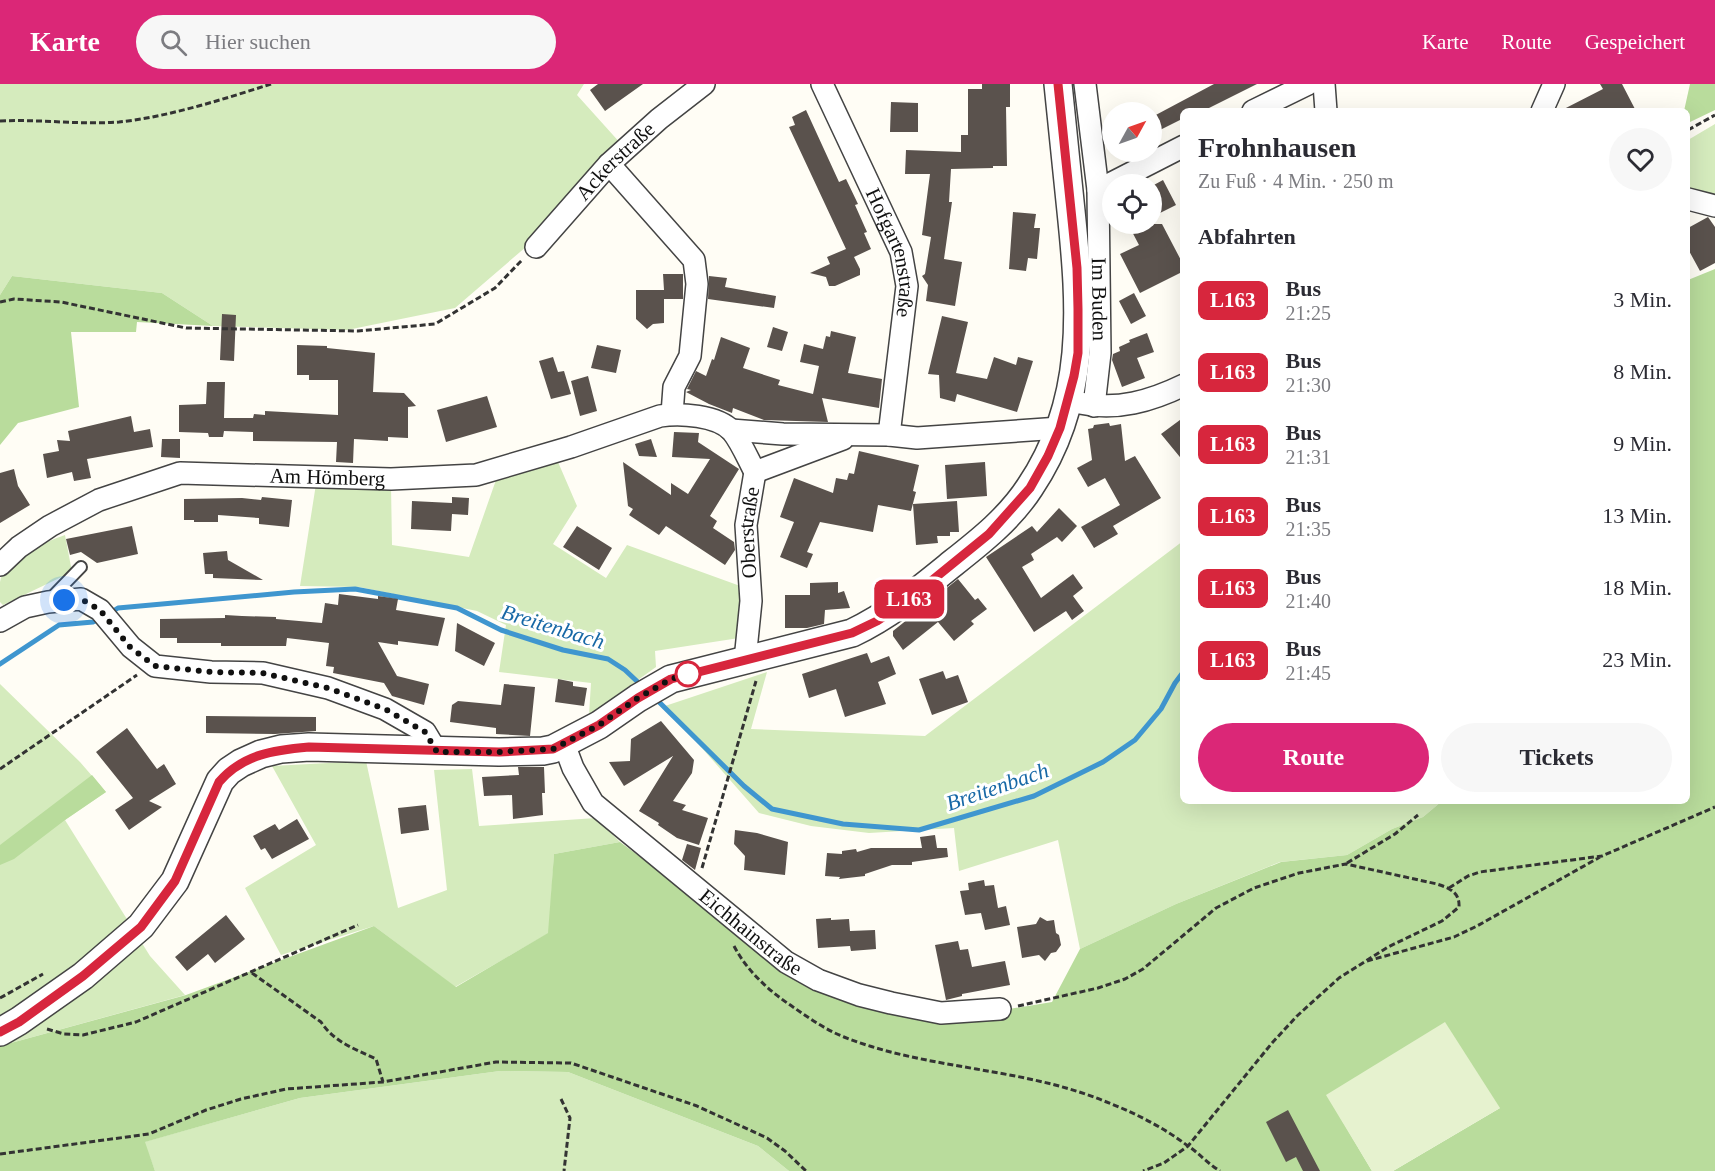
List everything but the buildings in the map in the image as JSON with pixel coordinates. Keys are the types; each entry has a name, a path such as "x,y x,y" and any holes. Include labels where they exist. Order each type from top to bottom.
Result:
{"street":[{"name":"Ackerstraße","path":"536,247 609,164 659,119 704,84"},
{"name":"Hofgartenstraße","path":"822,84 901,252 907,286 888,435"},
{"path":"9,1027 83,976 141,927 175,881 219,782 228,771 241,763 261,754 281,749 309,747 437,752 543,751 564,744 599,725 647,692 671,679 852,633 877,621 903,604 989,534 1030,488 1060,428 1081,403 1077,268 1058,84"},
{"name":"Im Buden","path":"1081,403 1100,353 1098,190 1085,84"},
{"path":"1262,100 1308,84"},
{"path":"1324,84 1326,108"},
{"path":"1543,108 1554,84"},
{"path":"1098,190 1180,148"},
{"path":"609,164 694,260 697,284 690,356 674,387 672,414"},
{"path":"1690,200 1715,206"},
{"path":"1081,403 1123,405 1143,402 1180,387"},
{"name":"Am Hömberg","path":"0,564 19,547 50,526 99,500 180,473 391,480 476,475 571,447 660,416 672,414 709,418 731,430"},
{"name":"Oberstraße","path":"731,430 917,438 1060,428"},
{"path":"731,430 755,472"},
{"name":"Oberstraße","path":"750,659 751,601 746,525 755,472 852,435"},
{"path":"0,621 25,608 48,602 81,599 104,615 130,647 155,666 211,672 262,673 328,688 385,709 425,732 437,752"},
{"name":"Eichhainstraße","path":"564,744 573,768 593,803 786,962 818,980 859,995 941,1013 1000,1009"}],"lane":[{"path":"48,602 81,567"}],"path":[{"path":"0,121 117,122 150,118 271,84"},
{"path":"1690,129 1715,115"},
{"path":"0,302 14,299 61,302 186,328 358,331 435,324 495,288 536,247"},
{"path":"696,887 757,679 750,659"},
{"path":"0,769 138,675 155,666"},
{"path":"1362,962 1454,937 1602,856 1715,807"},
{"path":"1346,864 1395,834 1418,815"},
{"path":"1449,888 1468,876 1480,872 1602,856"},
{"path":"1000,1009 1057,998 1125,979 1143,969 1215,908 1254,888 1326,866 1346,864 1449,888 1460,900 1459,907 1442,921 1388,947 1339,978 1297,1016 1247,1072 1188,1146 1164,1163 1143,1171"},
{"path":"9,1027 83,1035 136,1022 358,925"},
{"path":"732,942 742,961 774,995 810,1019 843,1036 895,1052 1075,1091 1104,1101 1152,1123 1188,1146 1220,1171"},
{"path":"252,973 321,1022 341,1043 376,1059 383,1082"},
{"path":"0,1154 149,1134 206,1110 285,1089 383,1082 496,1062 570,1063 697,1106 767,1138 806,1171"},
{"path":"561,1099 570,1118 564,1171"}],"green space":[{"path":"0,84 584,84 577,95 622,145 527,246 455,308 347,330 213,326 162,293 12,276 0,295"},
{"path":"1690,84 1715,84 1715,110 1690,122 1690,108 1685,108"},
{"path":"1715,124 1715,198 1690,190 1690,139"},
{"path":"1715,269 1715,1171 1393,1171 1500,1108 1327,1095 1372,1171 789,1171 758,1146 568,1072 500,1071 300,1098 145,1142 155,1171 0,1171 0,1046 186,995 374,926 456,987 548,933 554,854 620,842 812,984 942,1020 1052,1002 1080,949 1176,904 1281,862 1347,855 1392,829 1423,817 1438,804 1690,804 1690,279"},
{"path":"12,276 162,293 213,326 137,322 136,332 71,332 79,407 18,423 0,445 0,295"},
{"path":"558,462 577,506 553,544 606,578 627,545 743,587 739,638 655,651 656,667 589,715 591,683 499,672 506,625 477,611 359,587 300,586 316,484 391,485 392,545 469,557 496,480"},
{"path":"65,535 72,572 3,605 0,602 0,582 9,566 26,552"},
{"path":"1180,543 1180,804 1438,804 1423,817 1392,829 1347,855 1280,862 1176,904 1080,949 1058,840 959,871 954,828 869,833 811,826 759,813 665,706 767,672 751,729 925,736"},
{"path":"0,684 80,762 106,792 65,820 150,956 185,995 0,1046"},
{"path":"366,761 398,908 447,890 434,770 472,769 479,826 596,818 620,842 554,854 549,933 455,987 374,926 281,955 245,888 316,845 272,766"},
{"path":"92,775 106,792 14,859 0,865 0,845"},
{"path":"1445,1022 1500,1108 1393,1171 1372,1171 1326,1095"},
{"path":"500,1071 568,1072 758,1146 789,1171 155,1171 144,1142 300,1098"}],"waterway":[{"name":"Breitenbach","path":"110,613 118,608 294,592 355,589 457,608 501,630 563,650 608,659 625,670 642,686"},
{"name":"Breitenbach","path":"0,664 59,625 93,622 102,618"},
{"name":"Breitenbach","path":"655,698 744,786 772,809 843,824 919,830 1034,796 1103,762 1135,740 1161,709 1180,676"}],"bus line":[{"name":"L163","path":"0,1032 19,1022 83,976 141,927 175,881 219,782 228,771 241,763 261,754 281,749 309,747 437,752 553,749 599,725 671,679 852,633 877,621 903,604 989,534 1030,488 1048,456 1069,400 1078,353 1077,268 1058,84"}],"route":[{"path":"64,600 81,599 100,610 130,647 155,666 211,672 262,673 328,688 385,709 425,732 437,752 553,749 599,725 671,679 688,674"}]}
